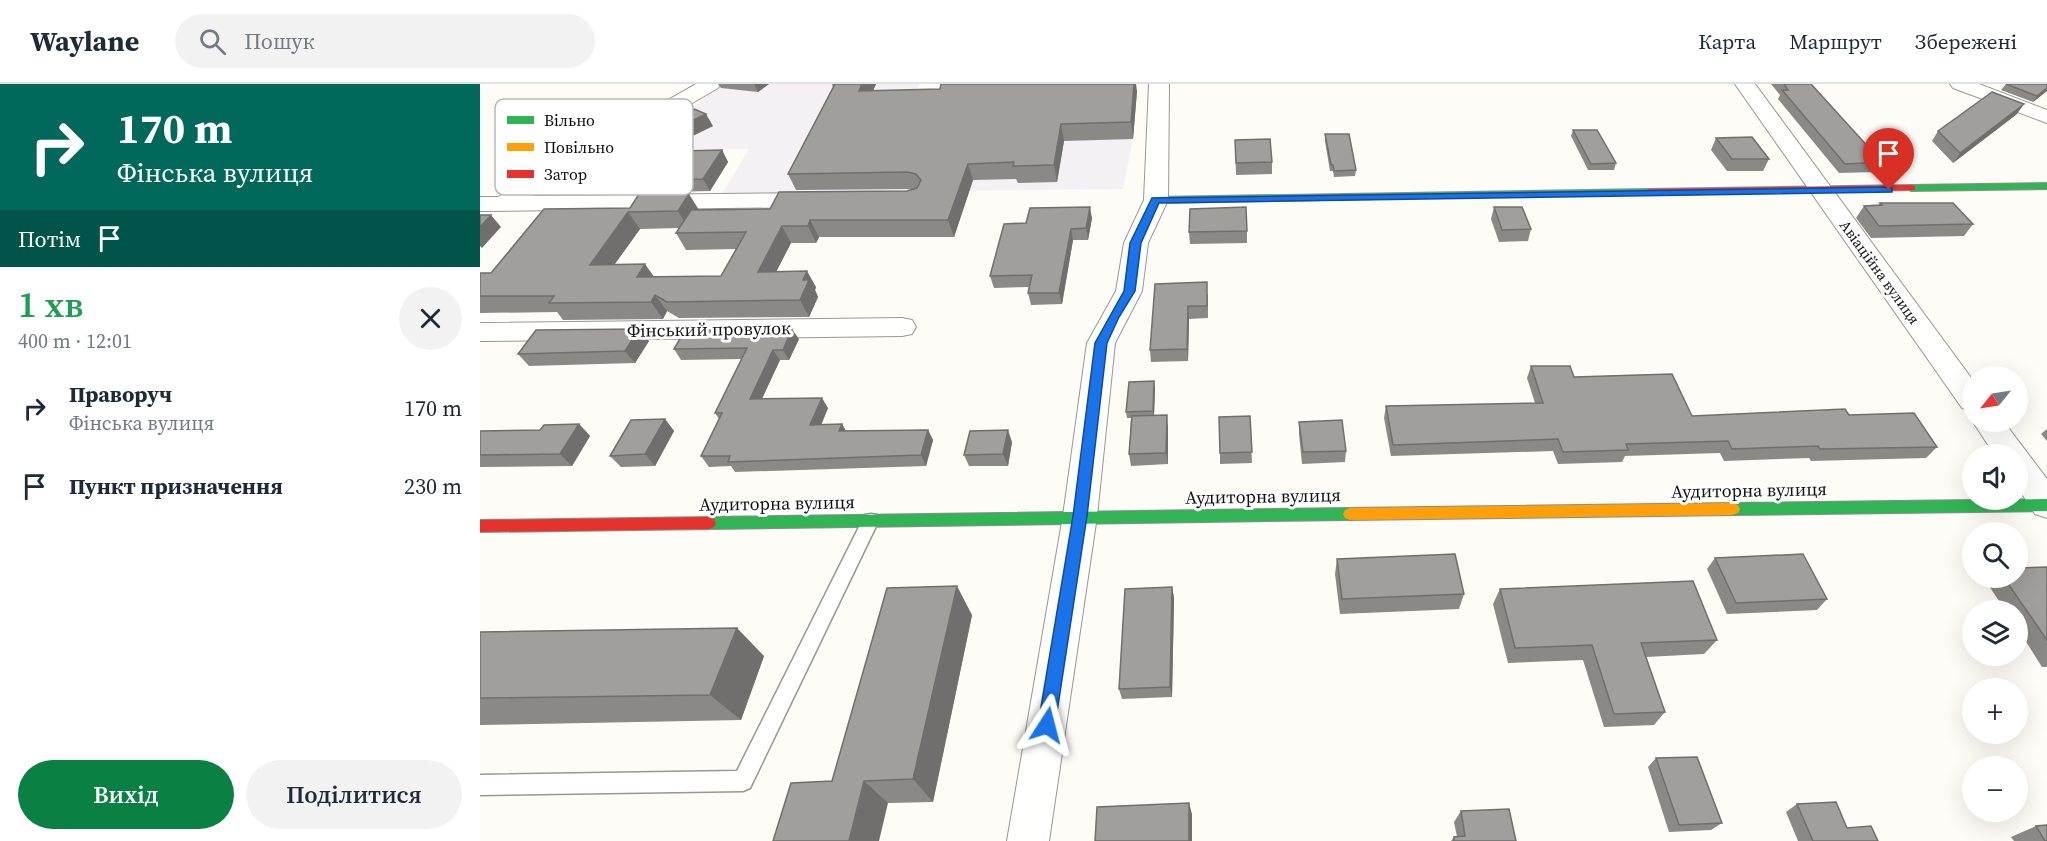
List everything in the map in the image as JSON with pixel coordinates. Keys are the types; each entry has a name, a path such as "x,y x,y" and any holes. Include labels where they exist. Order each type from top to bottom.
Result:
{"street":[{"path":"685,99 711,84"},
{"path":"1028,841 1080,516 1101,343 1113,317 1130,291 1136,243 1156,200 1159,84"},
{"name":"Авіаційна вулиця","path":"1745,84 1962,386"},
{"path":"1960,84 2047,117"},
{"path":"1156,200 2047,186"},
{"path":"504,204 520,195"},
{"path":"480,204 843,199"},
{"name":"Фінський провулок","path":"480,332 902,327"},
{"path":"2028,477 2047,505"},
{"name":"Аудиторна вулиця","path":"480,526 1080,516 2047,505"}],"lane":[{"path":"480,785 743,781 870,520"}],"shaded area":[{"path":"722,84 919,84 915,95 1137,91 1133,139 1123,189 722,194 749,149 693,149 693,108"}],"building":[{"path":"835,84 862,84 859,91 940,89 941,84 1134,84 1131,122 1061,124 1054,165 1013,166 1014,162 968,164 948,220 810,220 808,226 782,226 758,272 807,271 803,280 809,280 800,300 667,302 655,295 651,302 549,303 554,296 480,296 480,273 491,273 544,209 630,208 638,195 688,195 678,211 628,212 590,265 645,264 637,277 721,276 746,232 676,233 691,210 770,209 779,192 907,191 917,188 921,180 916,174 907,172 788,174"},
{"path":"1784,84 1811,84 1882,162 1845,164 1782,90 1788,90"},
{"path":"2006,84 2047,84 2047,88 2037,96"},
{"path":"1992,92 2024,104 1960,153 1938,131"},
{"path":"693,108 706,114 693,120"},
{"path":"1573,130 1597,130 1616,163 1591,164"},
{"path":"1325,134 1349,134 1356,170 1334,171"},
{"path":"1752,137 1769,159 1732,159 1716,138"},
{"path":"1270,139 1272,162 1236,163 1235,140"},
{"path":"722,150 703,179 693,179 693,151"},
{"path":"1880,203 1953,203 1973,224 1879,226 1864,206 1882,205"},
{"path":"1090,207 1086,228 1071,229 1059,293 1028,293 1032,275 990,276 1004,224 1026,223 1030,208"},
{"path":"1246,207 1247,231 1189,232 1190,209"},
{"path":"1494,207 1522,207 1531,229 1502,230"},
{"path":"480,215 491,215 480,227"},
{"path":"1207,282 1207,306 1188,306 1187,349 1150,350 1155,284"},
{"path":"639,329 625,351 518,354 536,330"},
{"path":"792,329 783,350 773,350 750,399 822,398 810,425 842,424 839,431 928,430 921,455 728,462 730,456 701,456 722,413 715,413 747,348 674,349 685,330"},
{"path":"1531,366 1570,366 1574,377 1672,374 1692,416 1845,409 1849,415 1914,413 1937,447 1820,449 1818,446 1732,449 1728,441 1626,444 1628,450 1563,452 1558,439 1393,445 1386,406 1543,403"},
{"path":"1154,381 1153,411 1126,412 1129,382"},
{"path":"1167,415 1166,453 1129,454 1132,416"},
{"path":"1250,416 1252,452 1220,453 1219,417"},
{"path":"665,419 645,454 610,456 631,420"},
{"path":"1342,420 1346,451 1303,452 1299,422"},
{"path":"579,424 560,454 480,455 480,431 540,430 544,425"},
{"path":"1008,430 1003,454 964,455 970,431"},
{"path":"1455,554 1464,594 1342,599 1337,559"},
{"path":"1803,554 1827,599 1736,603 1715,558"},
{"path":"2047,567 2047,640 2028,613 2028,600 2019,600 2011,588 2028,588 2028,568"},
{"path":"1693,581 1717,640 1641,643 1665,712 1614,714 1592,645 1515,648 1500,589"},
{"path":"957,586 913,779 864,781 849,841 773,841 791,783 832,781 887,588"},
{"path":"1172,587 1170,687 1119,689 1125,589"},
{"path":"737,628 710,695 480,698 480,632"},
{"path":"1697,757 1722,823 1679,825 1656,758"},
{"path":"1836,802 1847,828 1871,826 1878,841 1813,841 1797,804"},
{"path":"1189,803 1189,841 1095,841 1097,807"},
{"path":"1509,809 1516,841 1454,841 1454,837 1465,836 1461,811"},
{"path":"2047,825 2047,841 2045,841 2036,826"}],"traffic: fast":[{"path":"1911,188 2047,186"},
{"path":"1156,200 1649,192"},
{"path":"1733,509 2047,505"},
{"path":"709,523 1350,514"}],"traffic: slow":[{"path":"1350,514 1733,509"}],"traffic: jam":[{"path":"1649,192 1911,188"},
{"path":"480,526 709,523"}],"route":[{"path":"1047,725 1080,516 1101,343 1113,317 1130,291 1136,243 1156,200 1889,190"}]}
